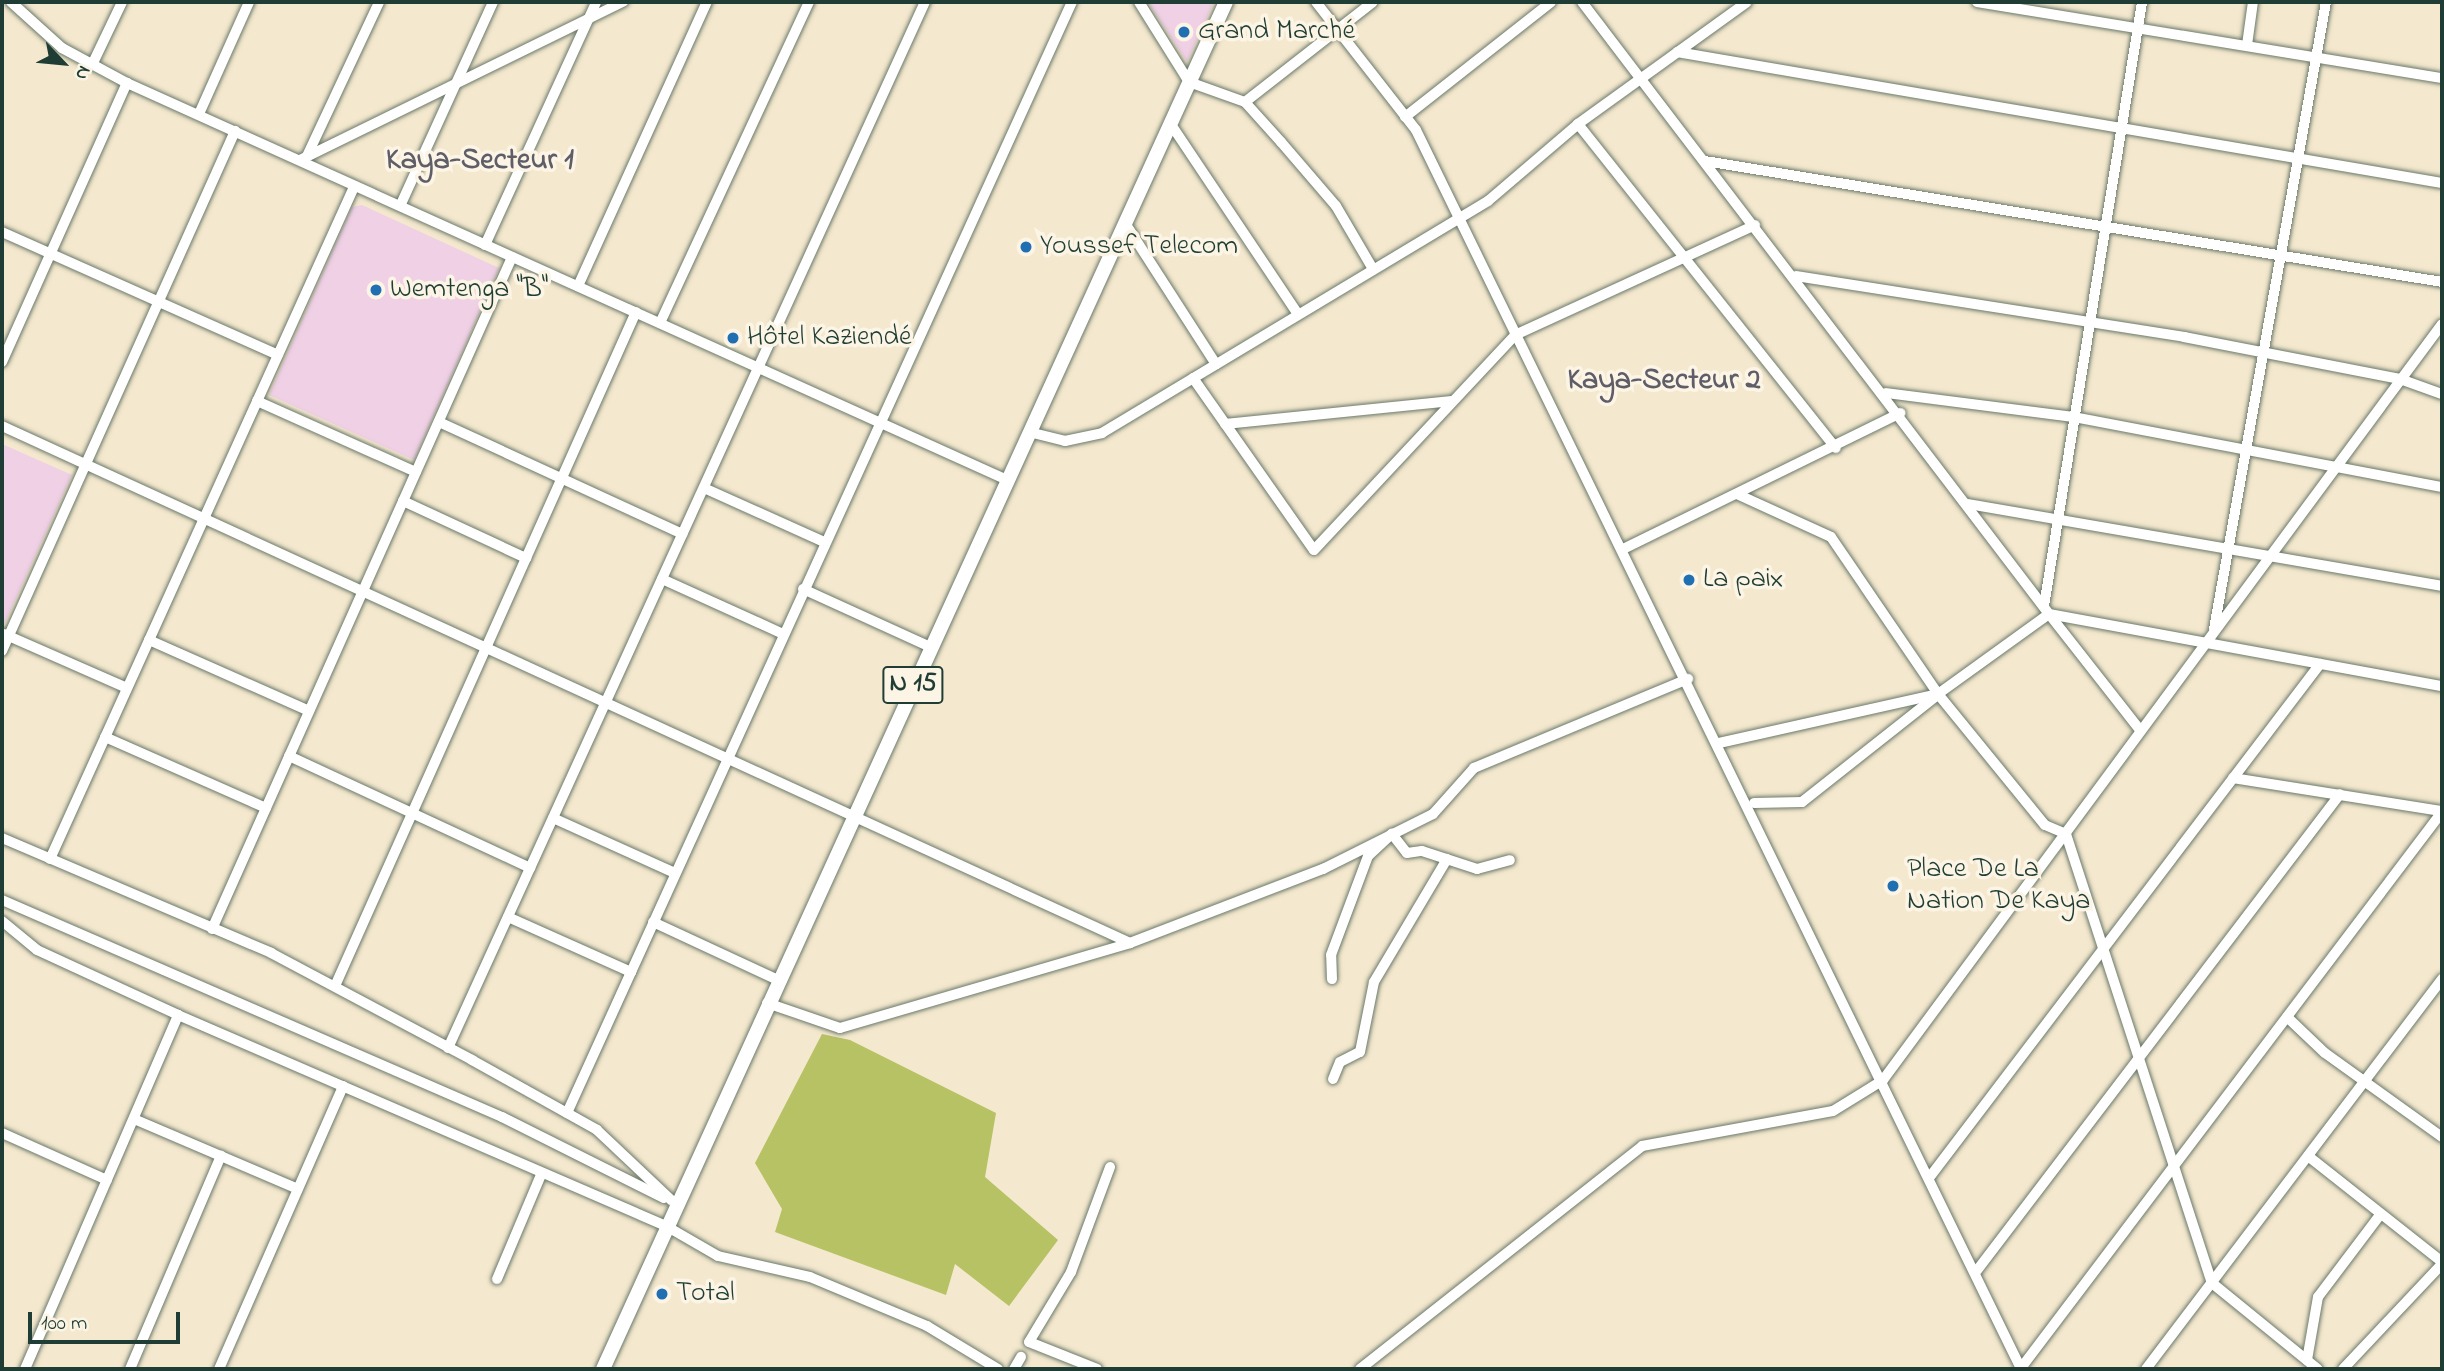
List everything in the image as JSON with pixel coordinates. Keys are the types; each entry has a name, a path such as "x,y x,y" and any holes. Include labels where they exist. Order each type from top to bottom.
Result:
{"main road":[{"name":"N 15","path":"603,1369 674,1202 1226,2"}],"street":[{"path":"11,2 62,48 127,83 304,158 354,187 401,204 485,245 1007,480"},
{"path":"92,65 122,2"},
{"path":"199,114 249,2"},
{"path":"304,158 379,2"},
{"path":"401,204 493,2"},
{"path":"485,245 596,2"},
{"path":"304,158 622,2"},
{"path":"578,286 707,2"},
{"path":"660,323 809,2"},
{"path":"448,1048 925,2"},
{"path":"567,1113 824,542 881,423 1072,2"},
{"path":"1139,2 1189,82 1245,102 1336,206 1373,270"},
{"path":"1245,102 1373,2"},
{"path":"1405,117 1551,2"},
{"path":"1582,2 1886,393 2046,610 2140,730"},
{"path":"1029,432 1065,441 1102,433 1459,218 1578,124 1747,2"},
{"path":"1977,2 2442,78"},
{"path":"1754,803 1802,802 2046,610 2074,417 2142,2"},
{"path":"2247,45 2253,2"},
{"path":"2210,638 2233,551 2286,255 2326,2"},
{"path":"1321,4 1405,117 1459,218 1688,679 2021,1369 2442,811 2233,778"},
{"path":"1677,52 2442,183"},
{"path":"2,362 127,83"},
{"path":"1171,123 1298,314"},
{"path":"1578,124 1836,449"},
{"path":"2,651 5,635 235,131"},
{"path":"1705,161 2442,282"},
{"path":"50,859 354,187"},
{"path":"1125,223 1216,364"},
{"path":"1193,378 1314,550 1515,335 1755,225"},
{"path":"2,232 278,355"},
{"path":"212,929 512,257"},
{"path":"1796,276 2268,353 2400,379 2442,394"},
{"path":"335,986 636,312"},
{"path":"1360,1369 1642,1146 1833,1111 1883,1080 2442,324"},
{"path":"1886,393 2074,417 2442,487"},
{"path":"257,401 416,472"},
{"path":"1225,424 1452,401"},
{"path":"1623,549 1836,449 1901,413"},
{"path":"439,422 682,534"},
{"path":"2,426 605,705 1130,943"},
{"path":"704,488 824,542"},
{"path":"1739,495 1831,537 1938,694 2045,825 2066,834 2105,947 2170,1171 2211,1283 2318,1369"},
{"path":"403,502 526,558"},
{"path":"1968,504 2442,586"},
{"path":"662,579 783,634"},
{"path":"803,590 930,647"},
{"path":"2046,610 2210,638 2320,664 2442,686"},
{"path":"5,635 127,688"},
{"path":"149,640 309,711"},
{"path":"1929,1178 2320,664"},
{"path":"767,1003 840,1028 1130,943 1323,869 1433,814 1474,768 1688,679"},
{"path":"1719,743 1938,694"},
{"path":"105,737 266,808"},
{"path":"289,756 530,868"},
{"path":"1975,1273 2340,794"},
{"path":"553,818 675,873"},
{"path":"1392,834 1407,853 1447,859 1477,869 1510,860"},
{"path":"1332,979 1331,955 1368,856 1392,834"},
{"path":"2,838 212,929 335,986 597,1130 674,1202"},
{"path":"1333,1079 1340,1062 1360,1052 1374,982 1447,859"},
{"path":"2,900 489,1111 674,1202"},
{"path":"508,918 631,972"},
{"path":"2,921 37,950 178,1015 541,1175 666,1226 725,1259 810,1277 927,1326 998,1369"},
{"path":"653,922 778,979"},
{"path":"2146,1369 2442,979"},
{"path":"25,1369 178,1015"},
{"path":"2287,1017 2365,1081 2442,1137"},
{"path":"219,1369 343,1086"},
{"path":"134,1119 298,1189"},
{"path":"2,1133 107,1180"},
{"path":"130,1369 221,1156"},
{"path":"2308,1156 2442,1263 2343,1369"},
{"path":"1097,1369 1029,1342 1071,1272 1110,1167"},
{"path":"497,1279 541,1175"},
{"path":"2306,1360 2318,1297 2380,1214"},
{"path":"1014,1369 1021,1357"}],"shaded area":[{"name":"Grand Marché","path":"1148,2 1214,2 1187,62"},
{"path":"362,205 499,268 414,460 269,395 352,207"},
{"path":"2,444 72,475 4,625 2,624"}],"green space":[{"path":"822,1034 850,1040 996,1113 985,1177 1058,1240 1009,1306 955,1264 946,1295 775,1232 782,1209 755,1163"}],"place":[{"name":"Grand Marché","path":"1184,32"},
{"name":"Youssef Telecom","path":"1026,247"},
{"name":"Wemtenga \"B\"","path":"376,290"},
{"name":"Hôtel Kaziendé","path":"733,338"},
{"name":"La paix","path":"1689,580"},
{"name":"Place De La Nation De Kaya","path":"1893,886"},
{"name":"Total","path":"662,1294"}],"district":[{"name":"Kaya-Secteur 1","path":"480,161"},
{"name":"Kaya-Secteur 2","path":"1664,381"}]}
